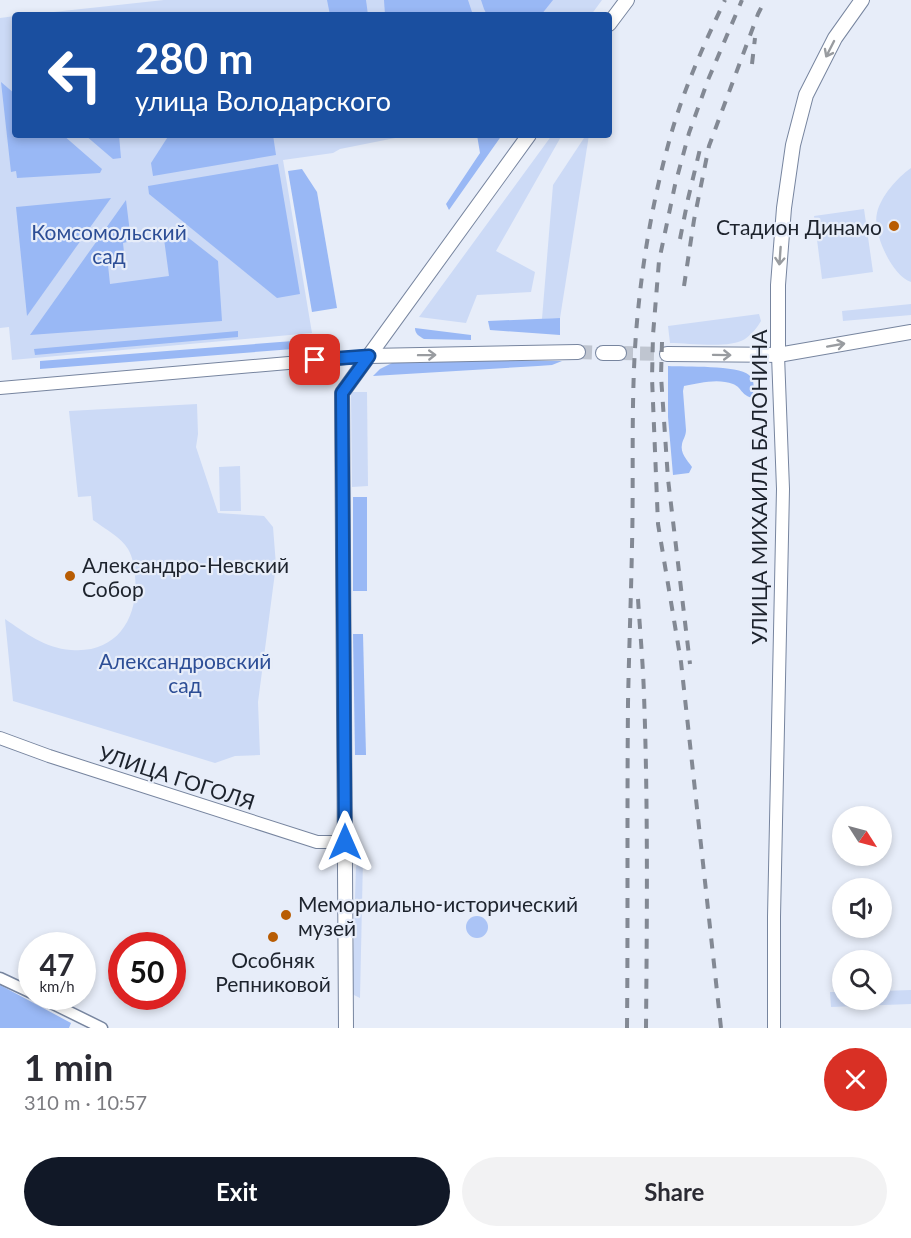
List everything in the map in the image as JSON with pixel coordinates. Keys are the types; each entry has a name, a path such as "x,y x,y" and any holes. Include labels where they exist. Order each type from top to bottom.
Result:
{"main road":[{"path":"612,20 627,0"},
{"name":"УЛИЦА МИХАИЛА БАЛОНИНА","path":"778,355 778,285 781,240 793,145 806,95 835,38 862,0"},
{"path":"346,1028 342,393 527,138"},
{"path":"667,354 778,355 911,332"},
{"path":"369,356 578,352"},
{"path":"603,353 619,353"}],"street":[{"name":"УЛИЦА МИХАИЛА БАЛОНИНА","path":"774,1028 774,906 783,489 778,355"},
{"path":"3,388 369,356"},
{"name":"УЛИЦА ГОГОЛЯ","path":"0,738 49,756 318,842 345,842"},
{"path":"0,978 18,986"},
{"path":"65,1010 102,1028"}],"green space":[{"path":"164,0 602,0 593,12 54,12"},
{"path":"327,0 366,0 368,12 329,12"},
{"path":"384,0 468,0 472,12 385,12"},
{"path":"481,0 553,0 543,12 486,12"},
{"name":"Комсомольский сад","path":"12,16 12,138 395,138 340,149 333,153 283,160 312,333 12,360 9,327 0,328 0,18"},
{"path":"1,82 12,91 12,138 66,138 102,169 100,173 17,178 16,171 11,172"},
{"path":"88,138 119,138 121,158 113,159"},
{"path":"167,138 273,138 276,155 153,176 151,163"},
{"path":"478,138 500,138 449,210 446,204 480,153"},
{"path":"550,138 560,138 496,251 535,272 531,292 477,295 466,323 419,317"},
{"path":"584,138 589,138 560,318 542,319 553,185"},
{"path":"278,164 300,294 277,298 149,194 148,186"},
{"name":"Стадион Динамо","path":"911,168 911,282 904,278 891,263 881,242 876,221 879,207 886,194 895,182"},
{"path":"302,169 317,192 337,308 312,312 288,171"},
{"path":"111,198 27,316 16,207"},
{"path":"126,200 131,241 123,243 125,262 108,265 110,284 169,276 164,239 181,232 218,261 222,321 30,335"},
{"path":"864,209 873,272 822,279 814,216"},
{"path":"911,304 911,315 843,321 842,311"},
{"path":"759,314 761,321 758,326 748,337 738,342 720,345 670,343 668,326"},
{"path":"560,318 560,335 490,330 488,321"},
{"path":"415,328 471,335 471,340 424,339 419,336"},
{"path":"238,331 238,337 35,355 34,349"},
{"path":"306,340 306,348 40,369 40,361"},
{"path":"396,361 562,361 552,365 373,376 380,369"},
{"path":"668,366 711,367 743,372 753,380 754,386 753,398 727,382 684,386 686,434 682,442 682,450 692,467 689,473 673,475 668,417"},
{"path":"351,392 367,392 368,486 352,487"},
{"name":"Александровский сад","path":"197,404 196,447 218,513 264,516 273,527 276,565 258,702 260,755 235,756 215,763 13,701 5,619 44,643 71,650 87,650 101,646 122,630 133,606 135,576 133,562 128,549 121,541 93,520 91,496 78,497 69,411"},
{"path":"240,466 241,511 220,511 219,467"},
{"path":"353,497 367,497 367,591 353,591"},
{"path":"353,634 363,634 366,755 355,755"},
{"path":"363,858 360,998 352,992 356,867 359,860"},
{"path":"0,985 18,995 18,1010 47,1010 71,1023 69,1028 0,1028"},
{"path":"911,990 911,1004 892,1005 892,991"}],"shaded area":[{"path":"477,916 485,919 488,927 485,935 477,938 469,935 466,927 469,919"}],"tunnel":[{"path":"578,352 603,353"},
{"path":"619,353 667,354"}],"railway":[{"path":"627,1028 628,703 633,517 633,399 638,311 651,220 672,131 689,81 725,0"},
{"path":"721,1028 681,662 658,524 652,378 659,261 675,185 689,133 708,80 742,0"},
{"path":"684,286 709,146 765,0"},
{"path":"752,64 755,38"},
{"path":"680,239 700,149"},
{"path":"662,342 661,376 668,479 690,664"},
{"path":"638,599 644,683 646,778 646,1028"}],"place":[{"name":"Стадион Динамо","path":"894,226"},
{"name":"Александро-Невский Собор","path":"70,576"},
{"name":"Мемориально-исторический музей","path":"286,915"},
{"name":"Особняк Репниковой","path":"273,937"}],"route":[{"path":"315,360 369,356 342,393 345,842"}]}
